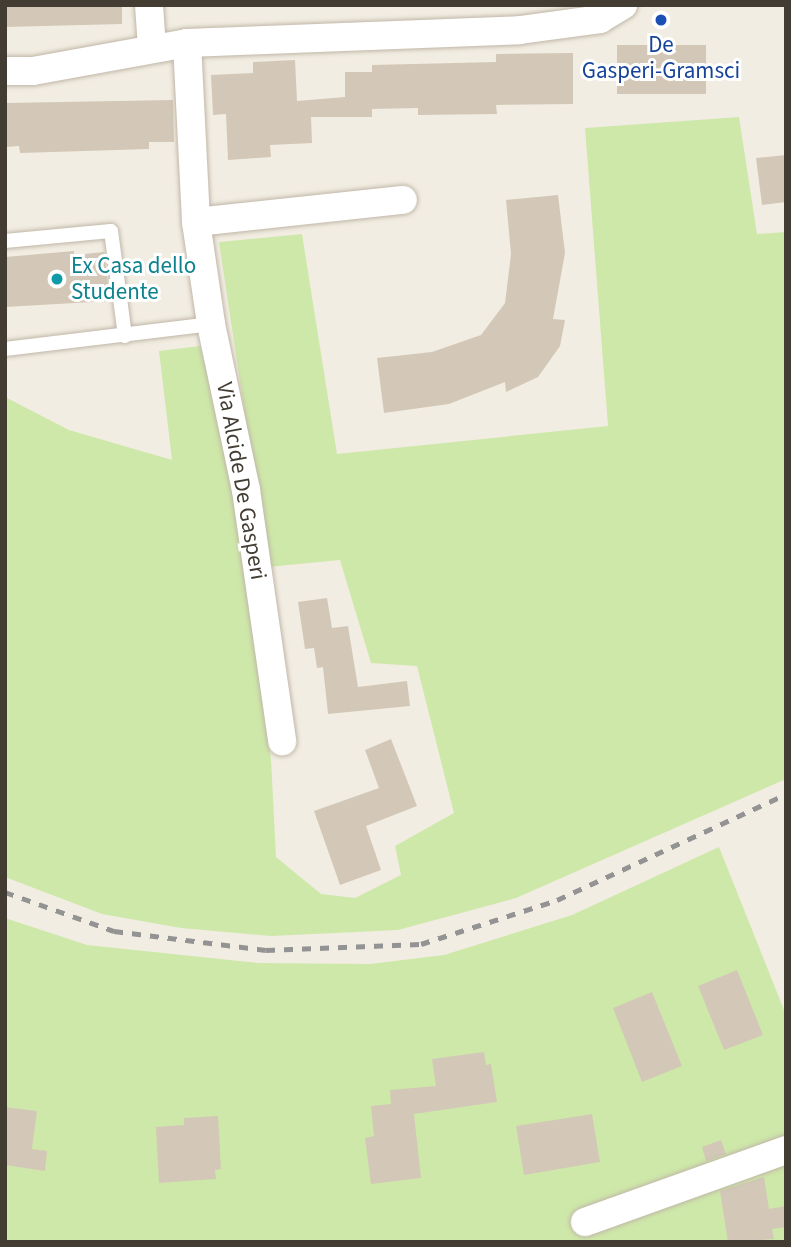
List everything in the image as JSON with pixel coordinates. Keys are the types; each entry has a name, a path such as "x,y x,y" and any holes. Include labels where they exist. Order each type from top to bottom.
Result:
{"street":[{"path":"149,5 152,48"},
{"path":"5,71 33,71 187,43 520,30 600,19 623,5"},
{"name":"Via Alcide De Gasperi","path":"187,43 196,222 211,324 246,490 282,741"},
{"path":"196,222 403,200"},
{"path":"585,1222 786,1150"}],"lane":[{"path":"5,241 111,231 125,336"},
{"path":"5,349 211,324"}],"green space":[{"path":"739,117 757,234 786,232 786,779 516,898 398,930 271,936 181,928 102,914 5,877 5,397 69,430 172,460 159,351 200,346 233,473 271,759 276,857 321,894 355,898 401,875 395,846 454,813 417,666 371,663 340,560 268,567 219,242 302,234 337,454 608,426 585,128"},
{"path":"719,847 786,1015 786,1242 5,1242 5,918 87,945 259,963 370,964 444,955 572,915"}],"building":[{"path":"5,5 122,5 122,24 5,27"},
{"path":"617,45 706,45 706,94 617,94"},
{"path":"573,53 573,104 496,105 497,114 418,115 418,108 372,109 372,117 311,117 312,143 270,145 271,157 228,160 226,114 213,115 211,75 253,73 253,62 295,60 297,101 345,97 345,72 372,72 372,65 496,62 496,54"},
{"path":"173,100 174,142 149,142 149,149 20,153 19,146 5,147 5,103"},
{"path":"786,155 786,202 762,205 756,158"},
{"path":"558,195 565,253 553,319 565,320 560,346 538,377 506,392 505,382 449,404 384,413 377,358 432,352 481,335 505,303 511,254 506,200"},
{"name":"Ex Casa dello Studente","path":"74,251 74,255 104,252 110,301 5,307 5,257"},
{"path":"327,598 332,628 348,626 358,687 407,681 410,706 328,714 323,667 317,668 314,648 305,649 298,602"},
{"path":"391,739 417,806 366,826 381,870 340,885 314,811 379,788 365,750"},
{"path":"737,970 763,1035 724,1050 698,986"},
{"path":"652,992 682,1066 642,1082 613,1008"},
{"path":"484,1052 486,1065 491,1064 497,1102 414,1114 421,1178 371,1184 365,1138 374,1136 371,1106 391,1104 390,1090 436,1086 432,1059"},
{"path":"5,1107 37,1111 32,1149 47,1151 45,1171 5,1165"},
{"path":"592,1114 600,1162 524,1175 516,1126"},
{"path":"218,1116 221,1169 215,1170 216,1179 159,1183 156,1127 184,1125 184,1118"},
{"path":"721,1140 726,1154 706,1161 702,1147"},
{"path":"764,1177 769,1209 786,1206 786,1227 772,1229 774,1239 728,1242 720,1191"}],"railway":[{"path":"5,892 114,931 266,950 421,944 557,900 786,794"}],"place":[{"name":"De Gasperi-Gramsci","path":"661,20"},
{"name":"Ex Casa dello Studente","path":"57,279"}]}
